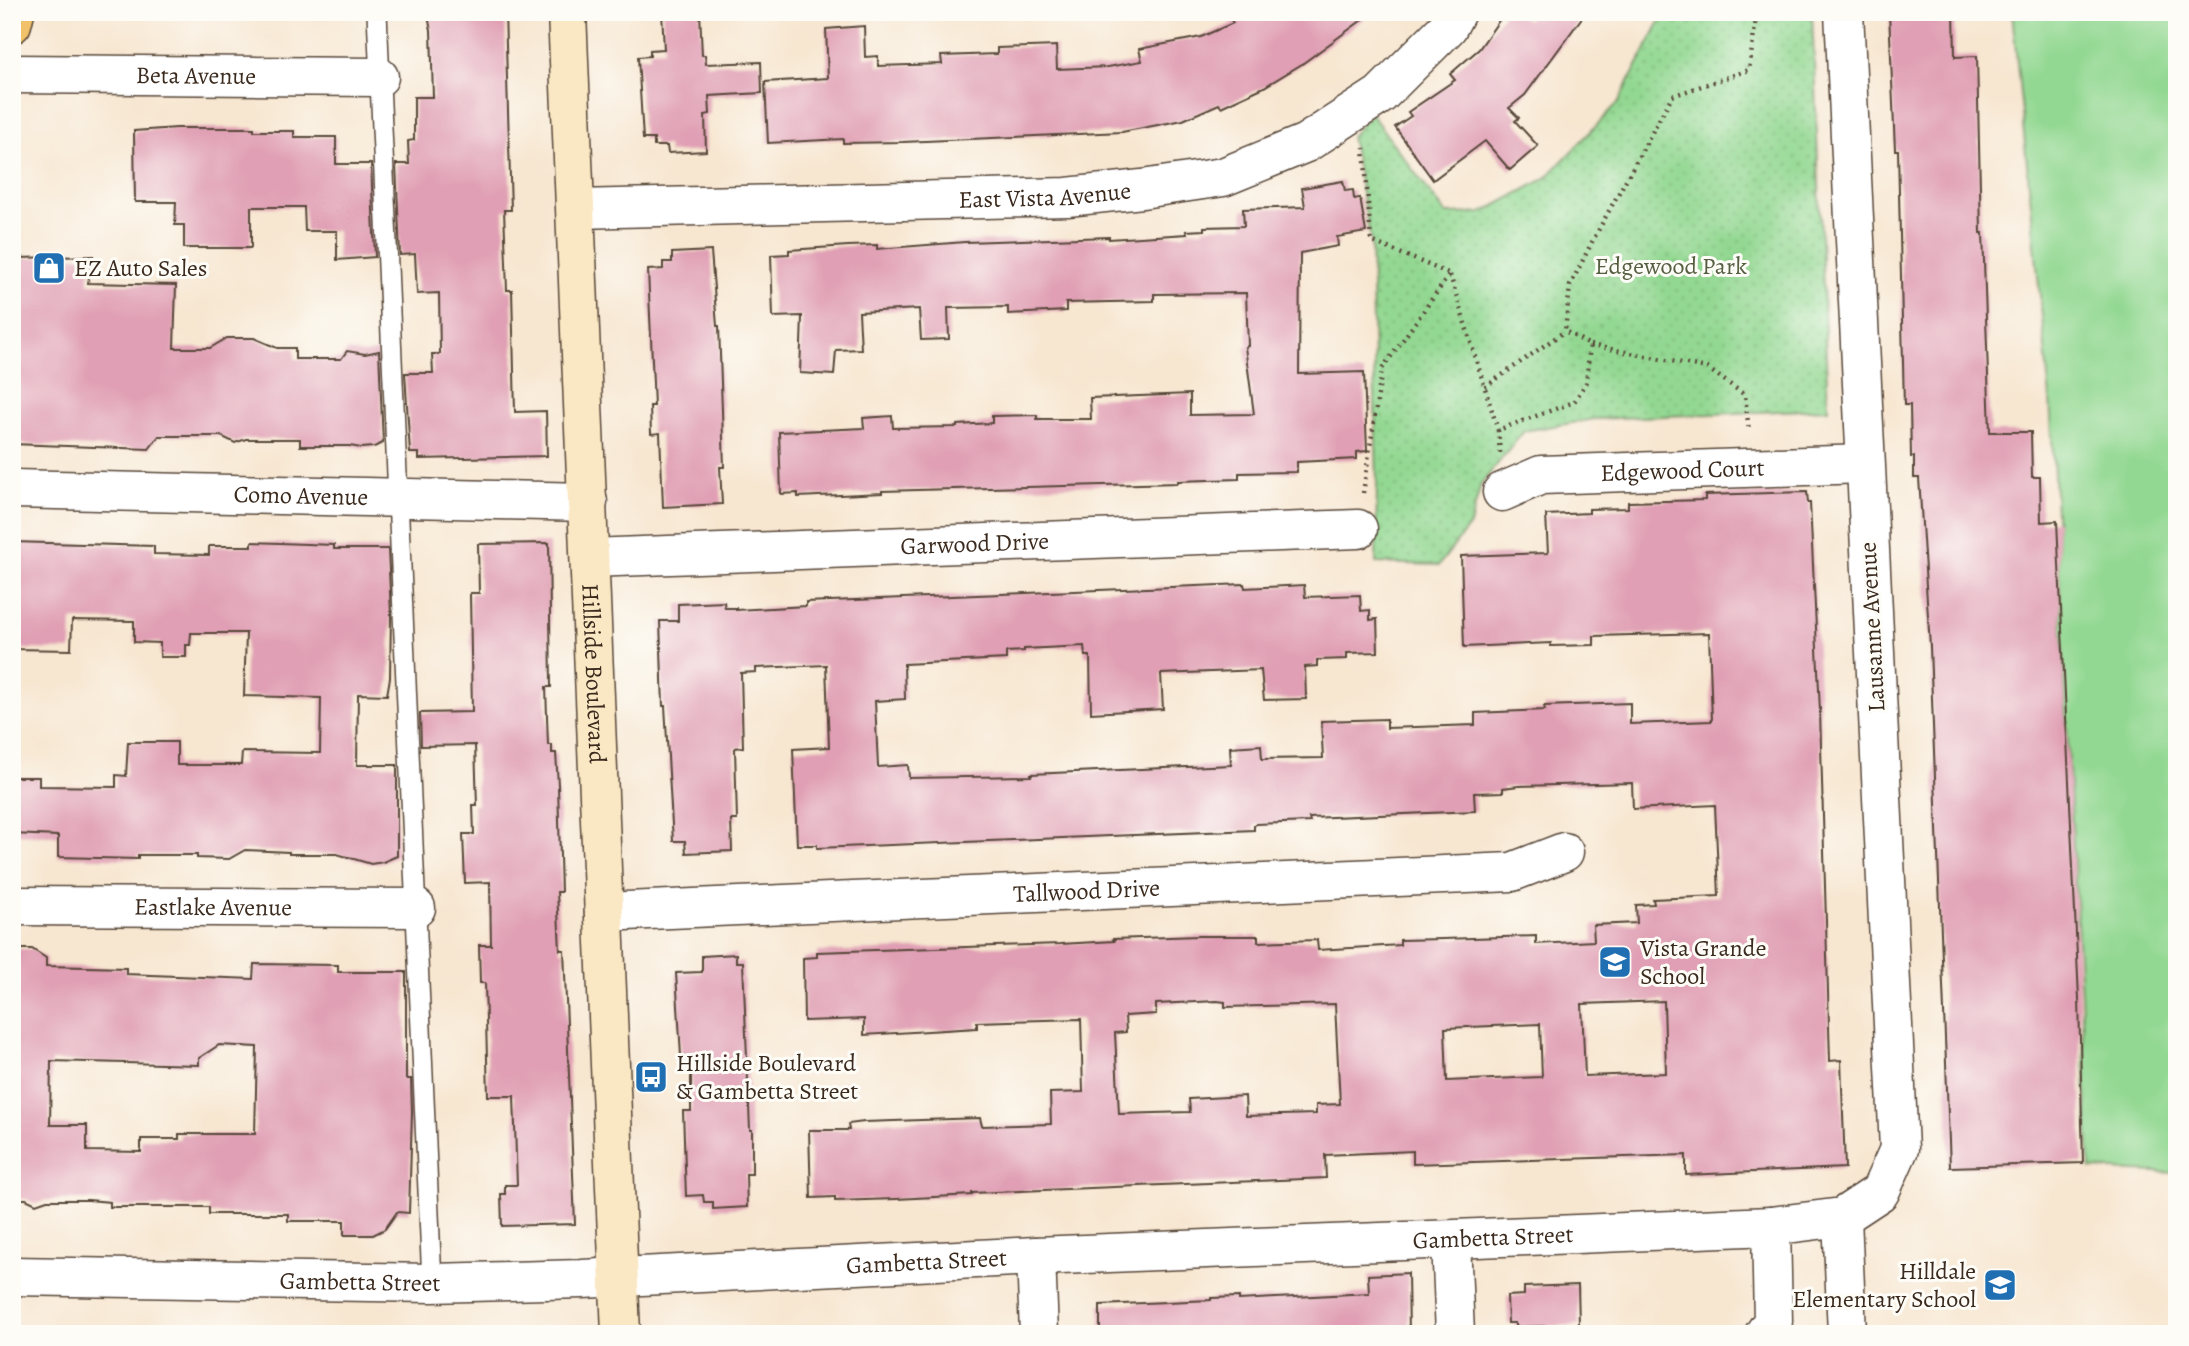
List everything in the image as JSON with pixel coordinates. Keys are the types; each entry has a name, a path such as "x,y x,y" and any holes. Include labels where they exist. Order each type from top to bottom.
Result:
{"main road":[{"path":"12,24 15,12"},
{"name":"Hillside Boulevard","path":"568,12 621,1334"}],"street":[{"name":"East Vista Avenue","path":"576,209 1067,197 1223,177 1306,144 1380,94 1448,27 1456,12"},
{"name":"Lausanne Avenue","path":"1842,1217 1880,1192 1899,1149 1844,12"},
{"name":"Beta Avenue","path":"12,74 379,77"},
{"name":"Edgewood Court","path":"1502,492 1541,475 1864,464"},
{"name":"Como Avenue","path":"12,489 587,502"},
{"name":"Garwood Drive","path":"590,558 1358,529"},
{"name":"Tallwood Drive","path":"604,912 1512,872 1564,852"},
{"name":"Eastlake Avenue","path":"12,906 415,908"},
{"name":"Gambetta Street","path":"12,1276 432,1283 619,1278 1036,1256 1771,1226 1842,1217"},
{"path":"1842,1217 1847,1334"},
{"path":"1764,1334 1773,1321 1771,1226"},
{"path":"1451,1241 1455,1334"},
{"path":"1036,1256 1039,1334"}],"lane":[{"path":"377,12 432,1283"}],"path":[{"path":"1485,387 1565,331 1570,286 1592,240 1672,96 1749,70 1757,12"},
{"path":"1361,107 1371,241 1450,274"},
{"path":"1450,274 1498,430 1502,492"},
{"path":"1358,529 1382,369 1450,274"},
{"path":"1565,331 1590,345 1707,368 1745,396 1754,469"},
{"path":"1498,430 1574,402 1586,383 1590,345"}],"green space":[{"name":"Edgewood Park","path":"1662,12 1812,12 1828,409 1595,419 1524,431 1481,484 1470,525 1439,565 1376,563 1377,484 1371,241 1351,136 1371,114 1446,214 1482,213 1546,178 1618,103"},
{"path":"2012,12 2177,12 2177,1173 2090,1169 2050,398"}],"building":[{"path":"427,12 505,12 511,210 504,210 507,290 512,290 515,412 546,411 547,456 419,459 419,453 410,453 405,373 433,373 432,354 440,354 439,293 417,294 415,254 400,255 396,164 409,164 408,141 414,140 414,97 433,97 431,30"},
{"path":"662,12 700,12 702,55 705,55 706,64 761,62 762,93 709,96 710,114 705,115 706,151 668,153 667,146 654,146 654,139 643,139 638,57 650,56 650,50 664,49"},
{"path":"1226,12 1373,12 1302,64 1264,87 1221,107 1219,104 1183,120 1122,132 903,142 843,143 843,139 768,143 765,82 828,78 826,29 864,26 865,57 878,56 878,66 942,64 941,56 997,54 997,48 1056,46 1057,69 1108,67 1142,61 1139,49 1201,37 1233,23"},
{"path":"1505,12 1517,12 1527,20 1533,12 1586,12 1525,95 1509,108 1519,118 1515,121 1538,146 1510,170 1485,141 1433,180 1395,127 1411,116 1408,112 1455,80 1450,74 1479,49"},
{"path":"1889,12 1954,12 1955,57 1977,56 1981,233 1990,432 2031,432 2032,477 2040,477 2041,522 2057,521 2079,999 2083,1163 1950,1167 1930,647 1919,478 1914,478 1914,457 1911,457 1910,405 1904,405 1898,150 1895,150"},
{"path":"254,128 254,131 294,131 294,137 336,137 336,164 371,164 375,257 337,260 337,231 305,231 304,207 251,207 251,248 184,248 184,225 175,225 176,202 135,202 134,131"},
{"path":"1343,181 1345,191 1353,190 1354,199 1360,198 1366,232 1337,237 1338,246 1300,253 1299,374 1364,372 1367,451 1357,452 1357,459 1297,462 1297,472 1239,473 1239,479 1178,483 882,491 798,497 798,493 781,494 779,432 864,428 863,418 892,416 893,428 957,427 992,423 992,416 1037,415 1037,419 1091,419 1090,398 1190,394 1190,415 1254,414 1245,347 1248,346 1246,293 1154,294 1154,301 1066,303 1066,311 1008,314 1008,307 948,308 949,339 921,340 919,309 859,312 861,349 836,350 834,375 800,373 802,316 773,317 771,255 789,254 789,250 848,246 877,245 877,249 965,242 1109,239 1187,234 1186,231 1204,230 1204,227 1244,226 1243,209 1305,207 1302,188"},
{"path":"711,251 719,326 724,467 720,467 722,504 663,507 660,433 651,434 650,406 654,406 648,270 663,269 663,262 672,262 672,253"},
{"path":"93,256 88,283 176,285 174,348 210,348 227,338 254,338 277,348 295,348 295,359 341,359 347,351 365,354 379,351 383,443 361,448 300,446 300,439 246,439 235,443 221,436 159,436 149,449 12,444 12,281 19,281 19,258"},
{"path":"1807,492 1810,503 1820,711 1830,1061 1841,1060 1845,1168 1686,1175 1686,1155 1413,1164 1413,1151 1325,1155 1326,1178 972,1193 896,1199 835,1201 835,1197 811,1198 809,1130 849,1130 848,1124 864,1122 980,1118 982,1126 1051,1124 1050,1093 1083,1092 1081,1019 977,1022 977,1028 864,1035 864,1019 804,1021 803,958 817,957 817,952 1060,944 1199,936 1258,936 1258,942 1317,940 1318,950 1400,945 1400,940 1536,936 1536,944 1594,941 1593,925 1637,923 1636,905 1654,904 1653,899 1719,896 1715,805 1633,809 1632,783 1519,786 1503,788 1503,792 1474,793 1475,811 1309,818 1310,822 1256,824 1254,830 817,848 817,845 797,845 793,749 829,747 826,665 756,668 756,672 741,673 743,747 735,748 737,820 731,820 732,851 686,853 685,841 673,841 660,621 678,621 678,604 724,602 725,608 736,610 806,606 806,602 1244,584 1245,588 1304,585 1305,597 1360,595 1361,611 1370,610 1370,620 1377,619 1378,652 1347,653 1347,659 1317,660 1317,666 1305,667 1306,699 1264,700 1261,670 1161,674 1163,709 1091,713 1090,656 1085,656 1084,646 1006,652 1006,659 904,664 905,699 875,701 878,767 908,765 909,778 1031,776 1231,765 1230,747 1261,745 1262,759 1323,758 1321,721 1387,719 1387,728 1475,725 1475,713 1545,710 1544,706 1630,703 1630,724 1712,721 1709,633 1594,636 1594,645 1551,646 1551,643 1464,647 1461,556 1548,553 1546,515 1589,513 1589,509 1628,508 1628,502 1705,500 1705,495","holes":["1217,1001 1225,1002 1225,1007 1335,1004 1340,1104 1316,1105 1316,1114 1246,1116 1245,1096 1189,1099 1190,1112 1119,1114 1115,1033 1126,1032 1125,1016 1156,1014 1156,1004","1664,1001 1666,1073 1585,1076 1582,1004","1540,1024 1542,1077 1447,1081 1445,1028"]},
{"path":"12,542 154,546 154,554 209,555 209,546 252,546 252,542 334,545 334,549 388,549 390,678 387,695 358,694 357,765 397,765 397,856 371,864 337,854 245,850 229,859 197,858 197,855 138,855 138,859 58,857 58,836 12,834 12,777 39,777 39,786 116,787 116,775 126,776 128,742 177,742 177,765 241,765 242,752 320,753 321,698 244,696 246,633 191,633 190,645 186,645 186,657 160,657 160,643 134,642 134,621 72,620 71,650 12,649"},
{"path":"549,543 551,687 546,687 548,745 552,745 552,753 556,753 558,785 561,892 557,892 560,950 564,950 575,1224 502,1226 501,1194 505,1194 505,1185 517,1185 514,1096 488,1096 485,983 480,983 479,945 491,945 490,882 465,883 463,834 474,834 473,805 477,805 475,745 421,746 420,713 472,712 470,593 479,593 478,544"},
{"path":"12,949 32,949 46,958 46,966 126,968 126,974 253,979 254,964 338,965 338,972 406,972 406,1079 411,1079 412,1112 409,1213 397,1212 385,1229 373,1235 344,1235 344,1221 288,1221 288,1214 209,1214 209,1207 110,1207 110,1202 88,1200 47,1200 36,1204 26,1199 12,1199","holes":["219,1045 257,1047 255,1134 179,1134 179,1139 141,1139 141,1152 87,1151 87,1125 50,1125 51,1061 199,1065 199,1058"]},
{"path":"736,954 736,962 743,962 752,1174 746,1174 747,1207 713,1209 713,1202 704,1202 703,1195 686,1196 683,1111 691,1111 691,1056 681,1056 676,973 702,972 702,956"},
{"path":"1408,1273 1409,1334 1100,1334 1100,1305 1369,1293 1368,1275"},
{"path":"1578,1285 1579,1325 1515,1327 1515,1323 1508,1323 1507,1296 1524,1295 1524,1287"}],"place":[{"name":"EZ Auto Sales","path":"49,268"},
{"name":"Vista Grande School","path":"1615,962"},
{"name":"Hillside Boulevard & Gambetta Street","path":"651,1077"},
{"name":"Hilldale Elementary School","path":"2000,1285"}]}
